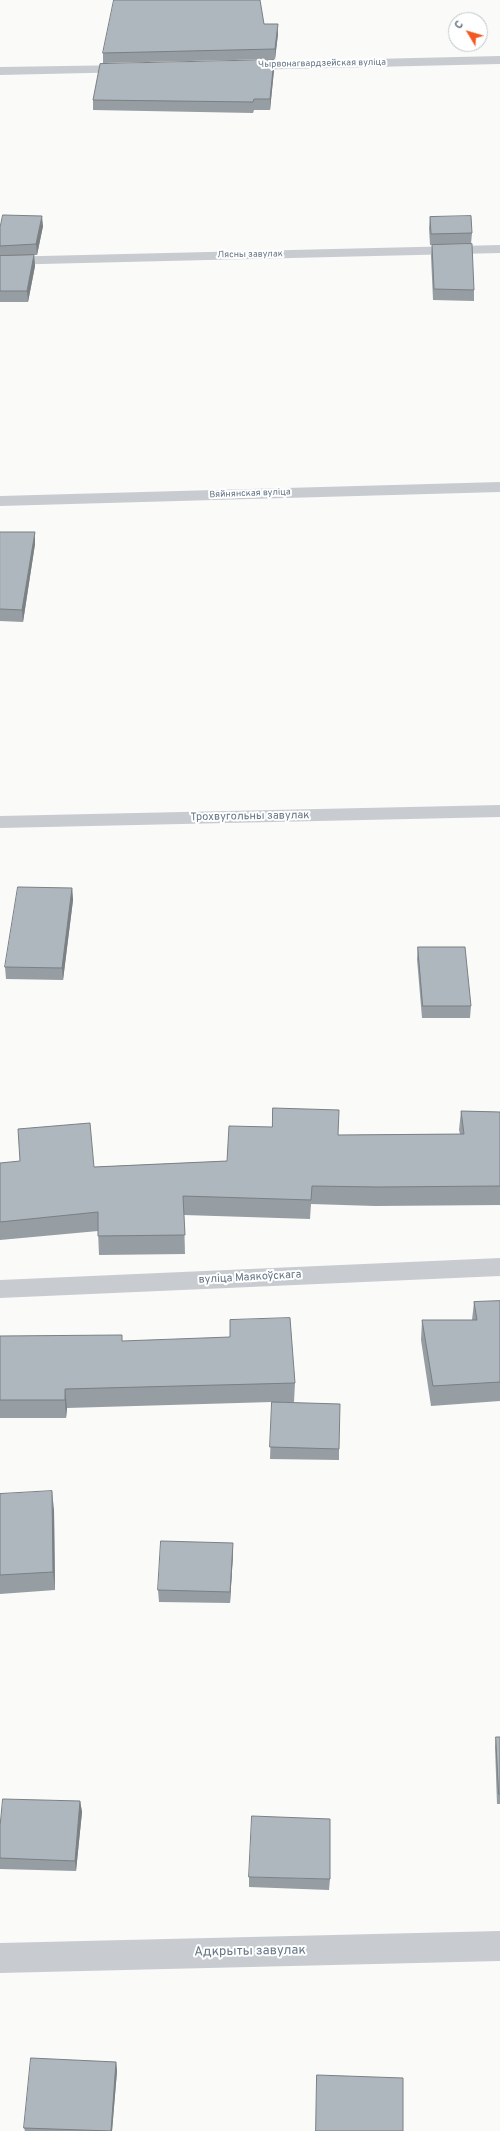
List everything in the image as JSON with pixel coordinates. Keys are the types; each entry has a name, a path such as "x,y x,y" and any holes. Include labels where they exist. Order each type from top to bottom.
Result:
{"street":[{"name":"Чырвонагвардзейская вуліца","path":"230,66 500,60"},
{"path":"0,71 143,68"},
{"name":"Лясны завулак","path":"0,261 500,249"},
{"name":"Вяйнянская вуліца","path":"0,501 500,487"},
{"name":"Трохвугольны завулак","path":"0,822 500,811"},
{"name":"вуліца Маякоўскага","path":"0,1289 500,1267"},
{"name":"Адкрыты завулак","path":"0,1958 500,1946"}],"building":[{"path":"114,0 260,0 264,24 278,24 275,49 103,53"},
{"path":"274,60 270,99 254,99 253,102 93,100 100,64"},
{"path":"3,215 42,216 36,244 0,246 0,228"},
{"path":"471,216 472,233 431,234 430,217"},
{"path":"472,244 474,290 434,289 432,245"},
{"path":"34,255 27,291 0,291 0,256"},
{"path":"0,532 35,532 22,610 0,609"},
{"path":"18,887 72,888 62,968 5,967"},
{"path":"418,947 465,947 471,1006 423,1006"},
{"path":"273,1108 339,1110 338,1135 464,1134 461,1111 500,1112 500,1186 312,1186 311,1200 183,1196 185,1235 98,1236 98,1212 0,1222 0,1163 20,1161 18,1129 90,1123 94,1167 227,1161 229,1126 272,1127"},
{"path":"500,1301 500,1382 433,1386 422,1320 477,1320 474,1302"},
{"path":"290,1318 295,1383 65,1389 65,1400 0,1400 0,1336 122,1335 122,1341 230,1337 230,1320"},
{"path":"272,1402 340,1404 339,1449 270,1447"},
{"path":"52,1491 53,1572 0,1575 0,1494"},
{"path":"161,1541 233,1543 230,1592 158,1590"},
{"path":"496,1737 500,1737 500,1794 499,1794"},
{"path":"3,1799 80,1801 75,1861 0,1858 0,1827"},
{"path":"252,1816 330,1819 330,1879 249,1877"},
{"path":"31,2058 116,2062 111,2131 24,2128"},
{"path":"317,2075 403,2078 403,2131 316,2131"}]}
